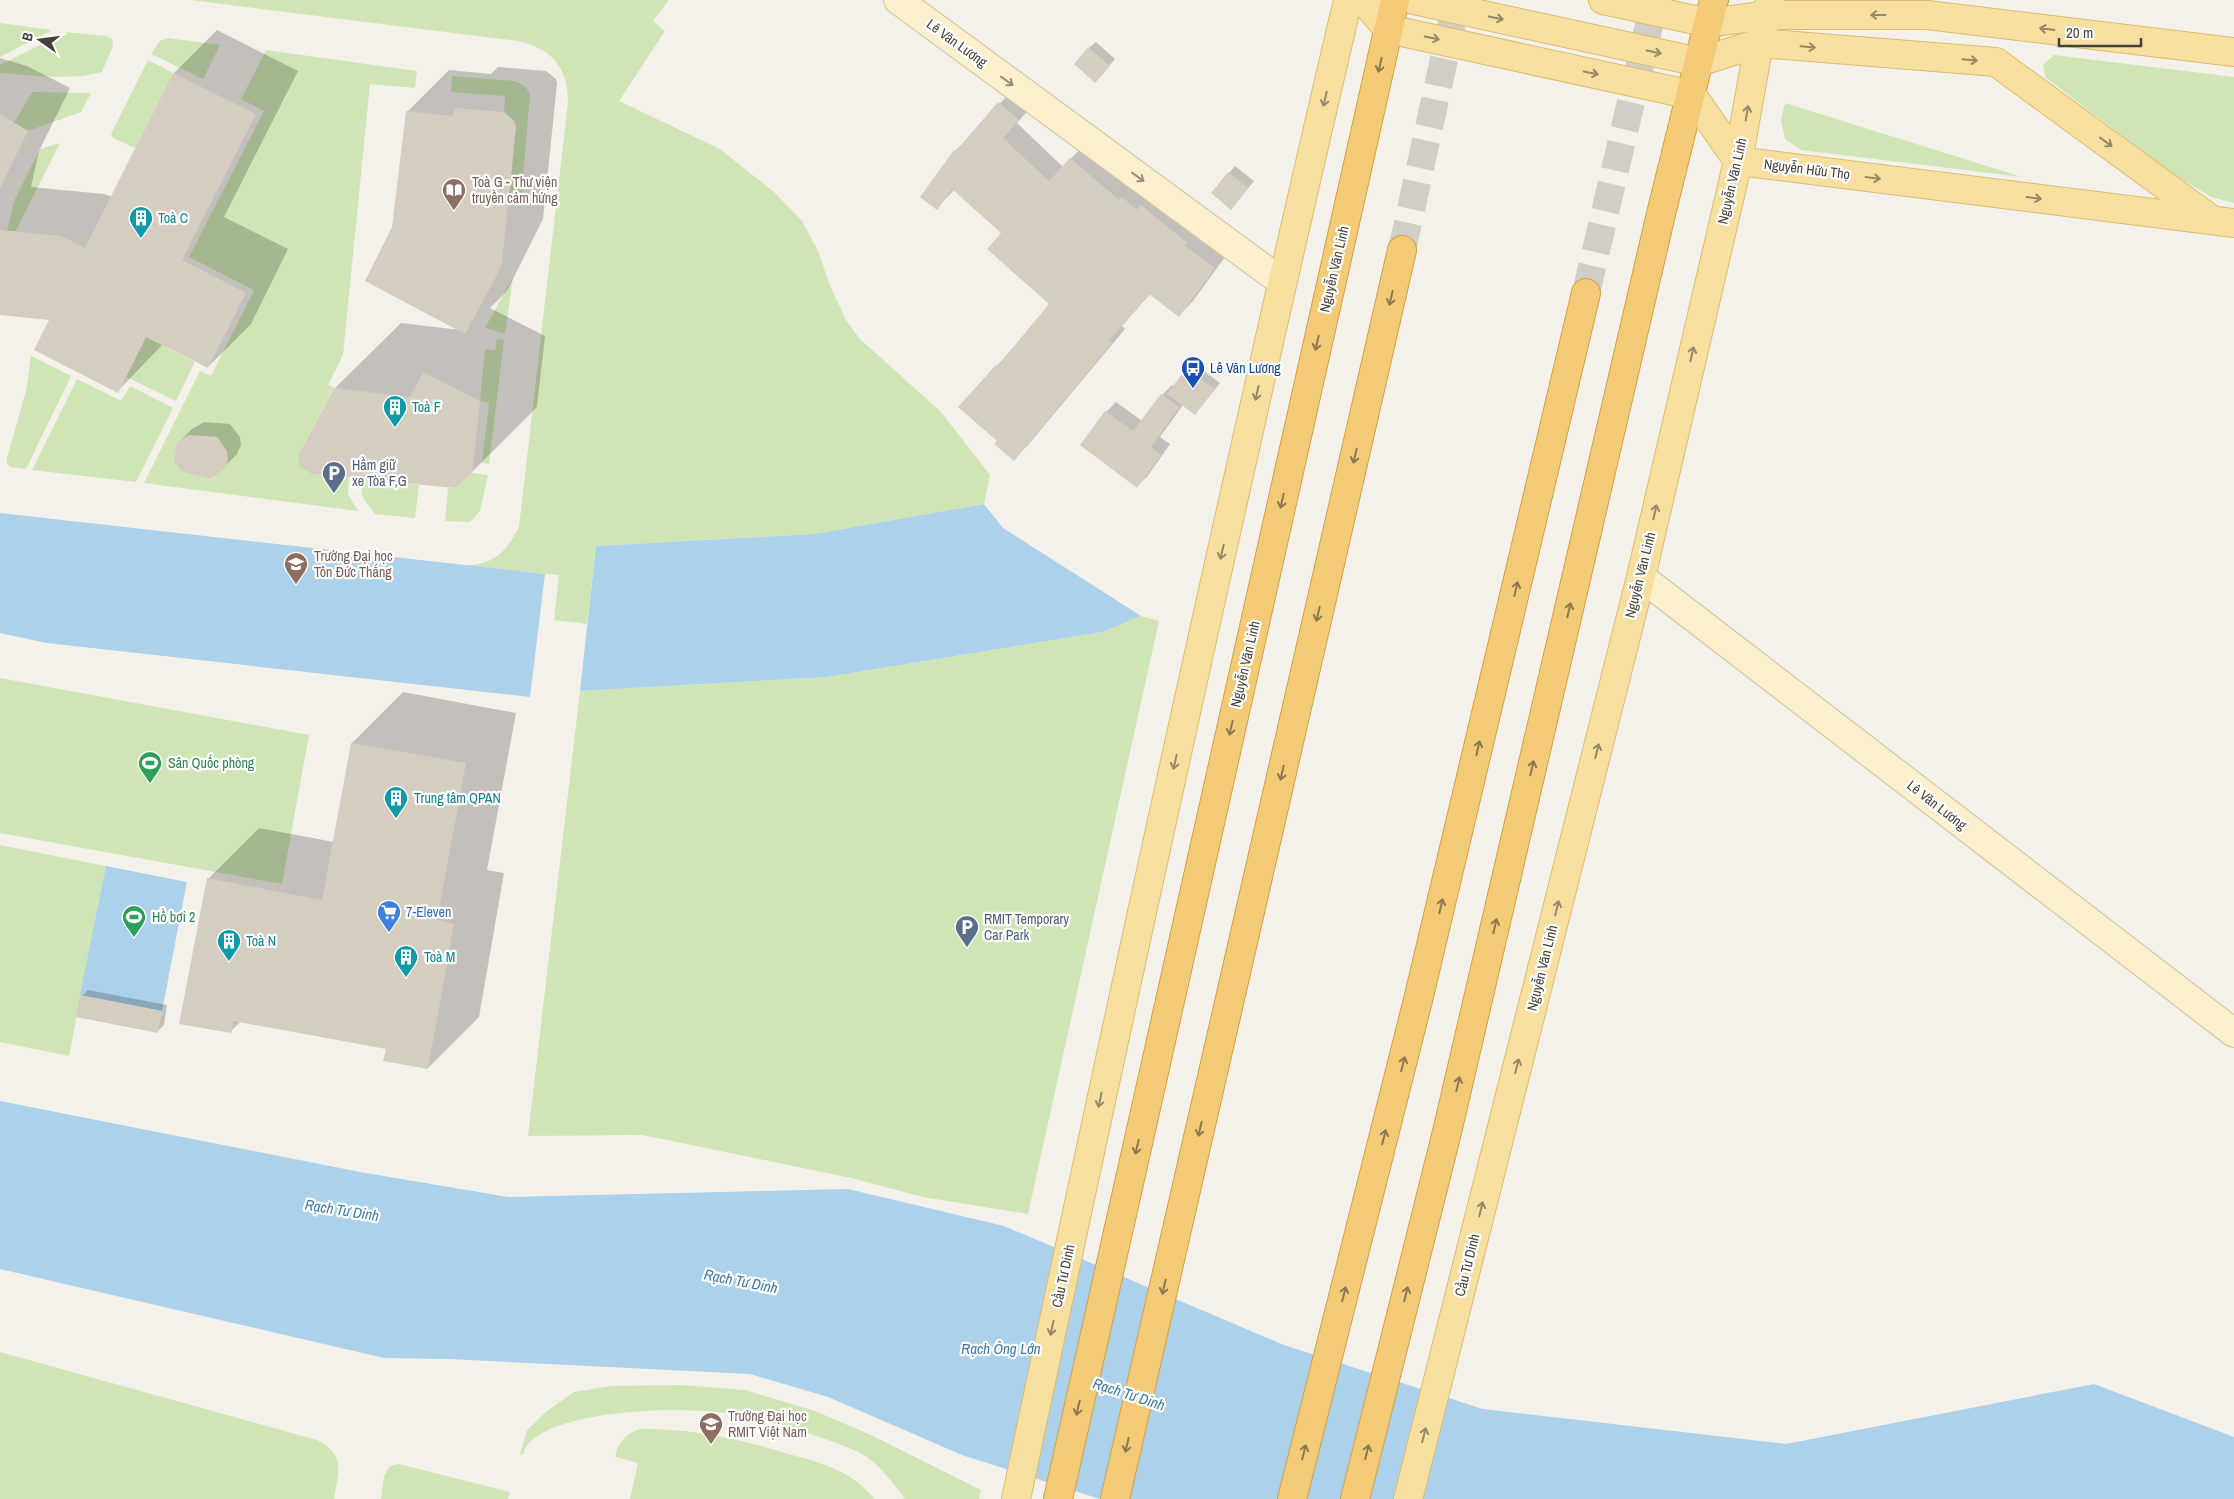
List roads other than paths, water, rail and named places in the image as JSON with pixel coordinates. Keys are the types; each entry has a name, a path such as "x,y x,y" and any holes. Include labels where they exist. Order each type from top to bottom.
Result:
{"highway":[{"name":"Nguyễn Văn Linh","path":"1058,1499 1395,0"},
{"path":"1355,1499 1447,1132 1662,214 1712,12"},
{"path":"1115,1499 1402,250"},
{"path":"1292,1499 1391,1111 1586,293"}],"main road":[{"name":"Lê Văn Lương","path":"898,0 1282,282"},
{"path":"1282,282 1348,0"},
{"path":"1363,0 1388,29 1692,95 1738,160"},
{"name":"Nguyễn Hữu Thọ","path":"1414,0 1699,62 1759,43 1996,62 2224,222"},
{"path":"1603,0 1712,12 1768,7 1916,7 2234,52"},
{"path":"1735,0 1768,7"},
{"name":"Nguyễn Văn Linh","path":"1496,1147 1641,577 1738,160 1759,43 1768,7"},
{"name":"Nguyễn Hữu Thọ","path":"1738,160 2224,222"},
{"name":"Cầu Tư Dinh","path":"1016,1499 1110,1053 1282,282"},
{"name":"Lê Văn Lương","path":"1641,577 2234,1033"},
{"name":"Cầu Tư Dinh","path":"1408,1499 1496,1147"}],"water":[{"path":"984,504 1003,528 1141,616 1102,632 827,677 580,691 596,546 814,534"},
{"path":"0,513 545,574 530,697 47,643 0,633"},
{"name":"Hồ bơi 2","path":"106,866 187,882 162,1011 80,995"},
{"name":"Rạch Ông Lớn","path":"0,1101 360,1172 508,1197 848,1189 1004,1226 1284,1345 1483,1409 1786,1444 2094,1384 2234,1437 2234,1499 1100,1499 962,1455 828,1397 750,1374 449,1359 384,1358 0,1269"}],"tunnel":[{"path":"1402,250 1457,0"},
{"path":"1586,293 1655,0"}],"place":[{"name":"Toà G - Thư viện truyền cảm hứng","path":"454,211"},
{"name":"Toà C","path":"141,239"},
{"name":"Lê Văn Lương","path":"1193,389"},
{"name":"Toà F","path":"395,428"},
{"name":"Hầm giữ xe Tòa F,G","path":"334,494"},
{"name":"Trường Đại học Tôn Đức Thắng","path":"296,585"},
{"name":"Sân Quốc phòng","path":"150,784"},
{"name":"Trung tâm QPAN","path":"396,819"},
{"name":"7-Eleven","path":"389,933"},
{"name":"Hồ bơi 2","path":"134,938"},
{"name":"RMIT Temporary Car Park","path":"967,948"},
{"name":"Toà N","path":"229,962"},
{"name":"Toà M","path":"406,978"},
{"name":"Trường Đại học RMIT Việt Nam","path":"711,1445"}],"water label":[{"name":"Rạch Tư Dinh","path":"342,1210"},
{"name":"Rạch Tư Dinh","path":"741,1281"},
{"name":"Rạch Tư Dinh","path":"1129,1394"}]}
